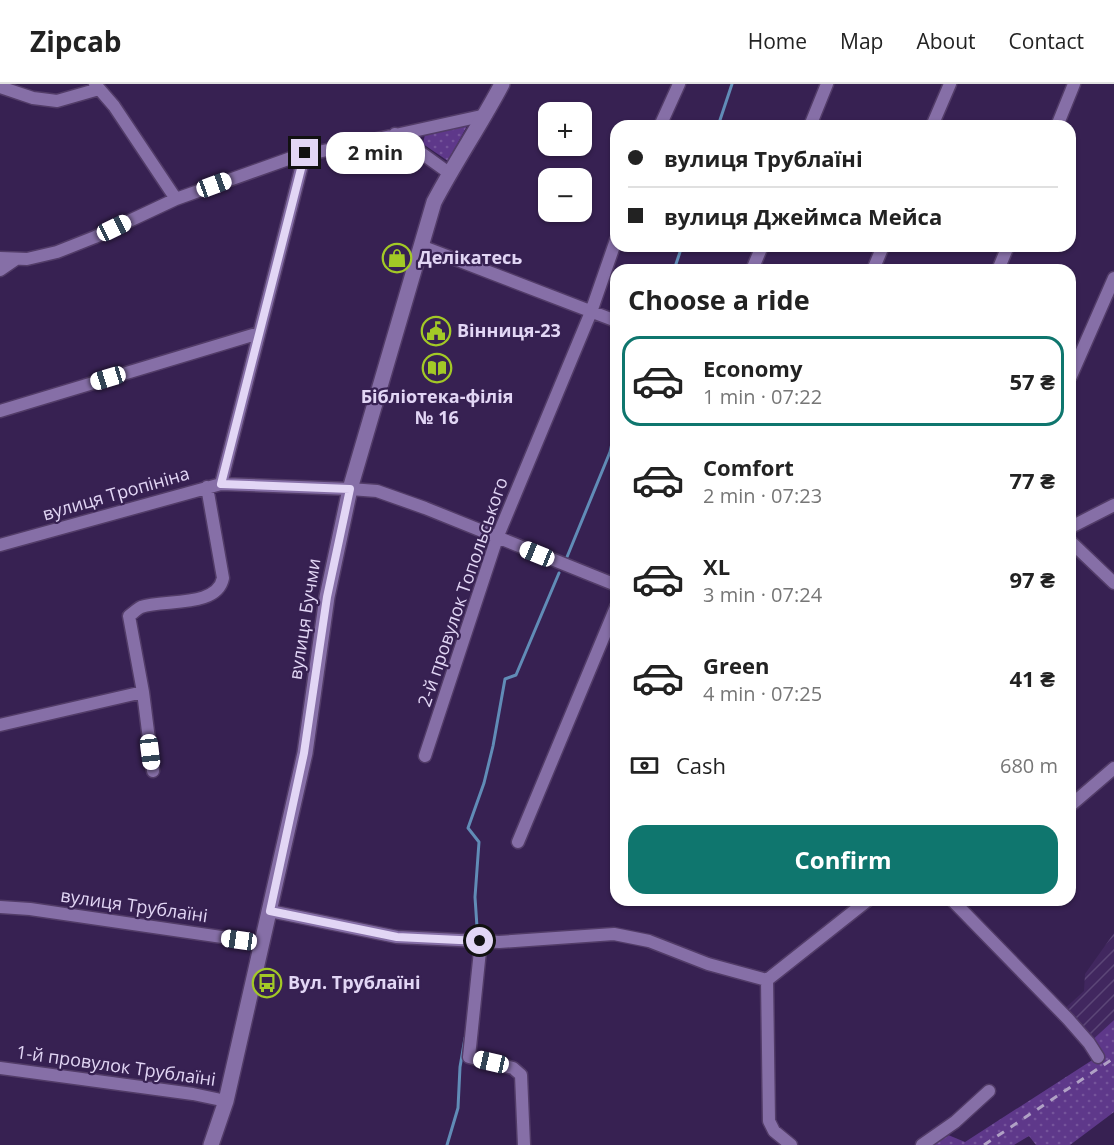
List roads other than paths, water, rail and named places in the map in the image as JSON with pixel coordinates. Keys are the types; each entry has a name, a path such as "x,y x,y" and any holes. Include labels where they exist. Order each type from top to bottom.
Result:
{"street":[{"name":"вулиця Бучми","path":"211,1145 226,1101 304,753 327,597 350,489 434,202 449,173 486,116 502,84"},
{"path":"663,120 679,84"},
{"path":"812,120 827,84"},
{"path":"935,120 950,84"},
{"path":"1059,120 1074,84"},
{"path":"0,87 33,98 57,100 97,86 114,106 176,199"},
{"path":"0,258 16,260 40,258 95,237 176,199 305,153 486,116"},
{"path":"395,134 449,173"},
{"path":"221,484 305,153"},
{"path":"421,246 610,319"},
{"name":"2-й провулок Топольського","path":"425,756 498,538 591,312 612,252"},
{"path":"0,270 16,260"},
{"path":"1076,365 1114,278"},
{"path":"0,411 259,333"},
{"name":"вулиця Тропініна","path":"0,545 221,484 350,489 376,491 610,583"},
{"path":"153,771 143,692 129,615 140,608 204,597 214,593 221,586 223,578 207,487"},
{"path":"1076,524 1114,505"},
{"path":"1076,547 1114,583"},
{"path":"518,842 610,621"},
{"path":"0,725 143,692"},
{"path":"1076,801 1114,768"},
{"path":"767,980 860,906"},
{"path":"958,906 1068,1019 1098,1057"},
{"name":"вулиця Трублаїні","path":"0,907 30,909 263,943"},
{"path":"270,911 397,937 499,942 614,934 649,941 708,964 767,980"},
{"path":"480,941 470,1057 513,1068 521,1075 524,1145"},
{"path":"767,980 769,1121 774,1131 791,1145"},
{"name":"1-й провулок Трублаїні","path":"0,1068 193,1094 226,1101"},
{"path":"922,1145 955,1122 989,1091"}],"waterway":[{"path":"720,120 732,84"},
{"path":"676,264 680,252"},
{"path":"567,557 610,452"},
{"path":"477,927 475,897 479,842 468,828 484,783 505,679 516,675 559,573"},
{"path":"447,1145 458,1108 460,1067 465,1038"}],"railway":[{"path":"984,1145 1114,1058"}],"place":[{"name":"Делікатесь","path":"397,258"},
{"name":"Вінниця-23","path":"436,331"},
{"name":"Бібліотека-філія № 16","path":"437,368"},
{"name":"Вул. Трублаїні","path":"267,983"}]}
